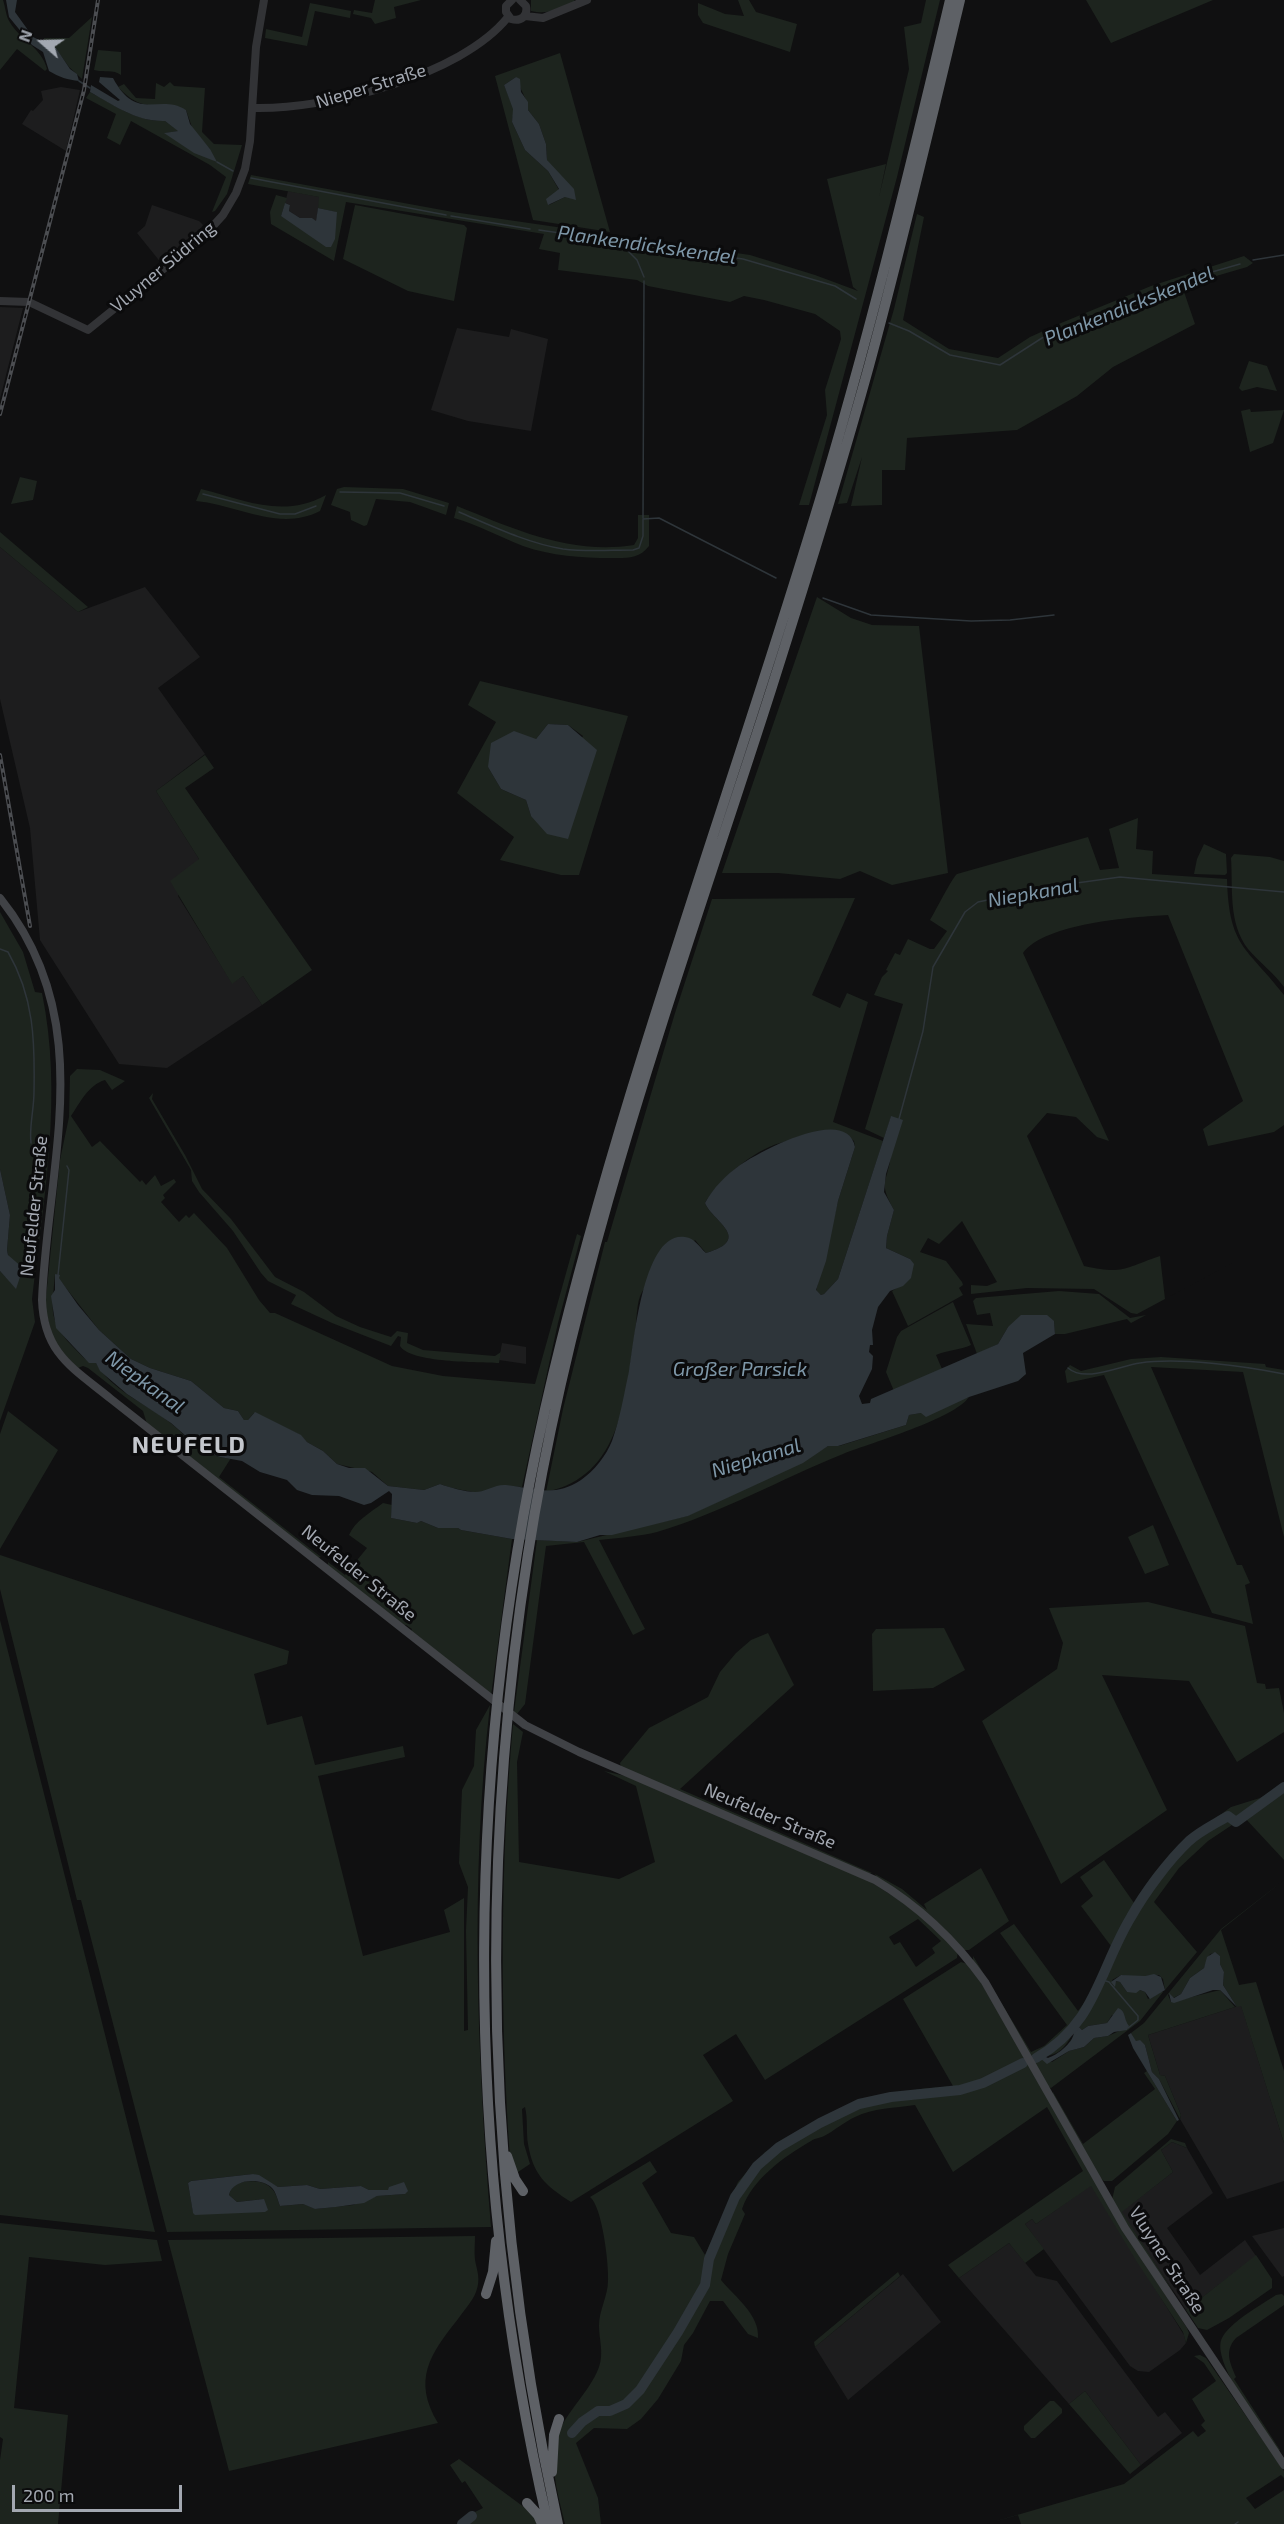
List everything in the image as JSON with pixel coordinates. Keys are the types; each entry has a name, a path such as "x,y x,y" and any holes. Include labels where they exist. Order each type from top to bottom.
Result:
{"highway":[{"path":"548,2524 532,2453 513,2337 498,2214 489,2107 486,1987 489,1818 499,1694 536,1480 616,1173 821,514 950,0"},
{"path":"824,502 892,281 960,0"},
{"path":"523,1549 506,1722 497,1850 495,2004 500,2118 517,2296 533,2400 558,2524"},
{"path":"500,2118 509,2165 523,2191"},
{"path":"486,2294 493,2272 498,2214"},
{"path":"552,2499 552,2451 559,2419"},
{"path":"527,2503 538,2515 542,2524"}],"main road":[{"name":"Neufelder Straße","path":"0,898 18,921 43,972 57,1030 62,1064 61,1112 42,1300 46,1332 60,1356 111,1399 525,1725 579,1752 875,1880 902,1896 934,1923 966,1956 985,1982 1030,2062"},
{"name":"Vluyner Straße","path":"1030,2062 1125,2228 1284,2465"}],"street":[{"name":"Vluyner Südring","path":"0,301 29,302 88,330 188,250 223,215 236,193 245,169 253,108 256,47 264,0"},
{"path":"512,0 506,9 508,17 517,21 525,16 543,18 587,0"},
{"path":"522,0 527,9 525,16"},
{"name":"Nieper Straße","path":"253,108 305,106 404,80 471,49 490,35 508,17"}],"shaded area":[{"path":"0,0 3,0 12,26 44,61 47,69 45,71 17,49 0,70"},
{"path":"375,0 421,0 394,7 396,18 375,24 371,18 353,14 354,10 372,13"},
{"path":"531,0 574,0 575,2 553,11 537,12 531,11"},
{"path":"738,0 749,0 756,12 797,24 790,52 703,23 698,15 698,3 725,14 744,16"},
{"path":"926,0 940,0 897,177 809,505 799,505 827,415 825,390 841,339 840,331 815,314 744,296 730,302 648,286 637,280 558,270 560,253 539,249 544,234 346,202 334,261 271,224 270,212 276,195 287,198 281,216 335,226 336,212 318,208 319,197 248,184 251,175 453,212 750,255 858,291 853,287 827,179 886,164 879,197 909,69 904,27 921,23"},
{"path":"1086,0 1213,0 1111,43"},
{"path":"310,3 351,11 350,18 315,11 307,46 265,38 266,29 302,37"},
{"path":"92,17 82,79 69,67 54,46 44,43 44,38 69,38"},
{"path":"98,50 121,52 121,75 115,72 94,70"},
{"path":"560,53 610,232 533,220 495,76","holes":["516,77 528,110 539,124 546,144 547,160 565,197 549,205 559,190 548,171 525,150 512,122 514,109 504,85"]},
{"path":"170,82 174,86 205,88 202,132 214,144 242,145 227,194 215,211 212,212 226,177 210,165 131,121 120,145 107,138 116,114 86,98 90,92 135,116 165,121 179,131 165,133 210,149 193,130 186,110 143,104 127,96 118,87 124,84 136,98 155,99 156,83 164,87"},
{"path":"61,87 80,90 66,151 22,124 31,110 33,111 43,100 41,91"},
{"path":"288,191 320,197 316,222 312,218 300,218 289,211 290,205 285,203"},
{"path":"152,205 199,221 203,225 190,242 162,264 137,233 145,226"},
{"path":"355,205 464,225 467,228 454,301 408,291 343,259"},
{"path":"917,214 924,217 903,320 949,349 998,358 1030,337 1151,286 1244,256 1253,263 1247,267 1182,286 1195,324 1113,367 1077,396 1017,430 907,438 905,470 882,470 882,505 851,506 862,457 847,503 838,504 894,309"},
{"path":"0,307 23,308 0,399"},
{"path":"457,328 509,337 511,329 548,339 531,431 468,421 431,410"},
{"path":"1249,361 1267,366 1277,391 1257,387 1242,391 1239,388"},
{"path":"1250,409 1251,412 1284,410 1273,443 1250,452 1241,411"},
{"path":"20,477 37,481 33,500 11,504"},
{"path":"344,487 403,489 449,503 446,515 410,502 376,499 367,525 364,526 351,520 350,512 331,505 337,489"},
{"path":"201,489 249,502 279,507 310,502 326,495 320,511 305,517 289,519 258,515 196,501"},
{"path":"457,506 543,538 587,546 634,545 638,538 638,515 649,515 649,546 637,556 622,558 578,557 545,552 523,546 454,518"},
{"path":"0,532 88,607 78,612 0,547"},
{"path":"0,547 78,612 145,587 200,657 158,688 205,754 156,791 199,859 178,896 232,983 243,976 262,1005 167,1068 119,1064 40,940 30,828 0,699"},
{"path":"817,597 851,618 872,625 919,626 948,873 892,885 860,871 840,879 778,873 722,873"},
{"path":"480,681 628,716 579,875 561,875 500,860 514,837 457,793 496,722 468,705","holes":["548,724 568,725 583,736 531,816 526,800 501,789 488,767 536,739"]},
{"path":"205,755 214,768 185,788 312,970 262,1005 243,976 232,984 170,881 199,859 156,791"},
{"path":"1138,818 1136,849 1153,851 1152,874 1227,879 1228,902 1236,933 1250,955 1284,995 1284,1125 1274,1132 1208,1146 1203,1129 1243,1101 1168,915 1113,920 1069,928 1034,943 1023,953 1109,1141 1097,1137 1076,1117 1047,1113 1027,1136 1084,1266 1116,1270 1160,1256 1165,1299 1137,1314 1131,1313 1094,1289 1027,1288 971,1294 971,1285 987,1286 997,1282 962,1221 939,1244 928,1238 920,1252 946,1261 962,1282 963,1285 959,1288 963,1295 908,1326 892,1291 900,1286 910,1259 886,1248 894,1210 885,1188 892,1150 891,1117 884,1138 865,1129 903,1004 874,995 882,977 888,971 886,970 895,953 900,955 908,939 934,949 947,931 930,920 957,874 1088,837 1100,870 1119,868 1109,829"},
{"path":"1204,844 1226,854 1227,873 1225,875 1194,874 1197,859"},
{"path":"1234,854 1270,857 1284,861 1284,987 1248,949 1237,928 1232,893 1231,858"},
{"path":"855,898 812,995 840,1008 847,993 868,1002 833,1122 883,1141 838,1279 824,1294 821,1295 816,1291 838,1201 855,1147 854,1141 844,1133 795,1140 770,1147 748,1159 719,1185 705,1203 726,1230 729,1236 727,1242 720,1248 706,1253 695,1240 659,1273 640,1296 628,1383 615,1430 605,1452 591,1469 571,1483 546,1492 563,1409 605,1242 607,1242 675,1013 712,899"},
{"path":"0,912 23,952 35,992 42,993 48,1031 51,1108 46,1184 32,1299 35,1322 0,1421 0,1271 16,1288 7,1250 10,1215 0,1169"},
{"path":"77,1069 100,1070 125,1081 112,1090 105,1080 99,1082 85,1095 71,1116 92,1147 100,1141 140,1182 142,1180 146,1185 155,1175 161,1186 174,1179 176,1182 163,1195 165,1198 161,1202 179,1222 186,1215 189,1218 194,1213 227,1248 259,1300 270,1313 275,1313 392,1366 443,1376 535,1384 577,1234 581,1236 558,1323 522,1487 473,1492 440,1484 424,1490 388,1486 372,1472 337,1464 300,1435 254,1413 248,1420 244,1420 238,1411 224,1408 191,1381 150,1368 131,1359 99,1330 55,1274 54,1316 60,1332 67,1341 85,1359 96,1363 110,1381 168,1421 204,1451 216,1456 231,1458 219,1477 321,1557 317,1558 147,1424 143,1411 88,1368 83,1366 78,1368 61,1351 52,1335 45,1307 60,1160 69,1117 70,1076"},
{"path":"153,1093 152,1099 202,1189 231,1219 275,1277 304,1292 336,1316 360,1327 391,1337 397,1331 408,1333 407,1343 423,1350 495,1356 501,1352 499,1363 430,1359 417,1356 406,1352 400,1346 401,1337 398,1336 391,1346 291,1304 296,1295 268,1281 233,1231 199,1192 192,1181 191,1170 149,1098"},
{"path":"1059,1291 1099,1294 1130,1318 1146,1315 1131,1323 1127,1319 1065,1334 1055,1334 1054,1321 1008,1327 998,1344 977,1354 966,1324 993,1326 990,1313 977,1315 973,1301 976,1298"},
{"path":"953,1302 971,1345 936,1355 942,1369 894,1391 886,1372 897,1337 901,1331"},
{"path":"502,1343 526,1347 526,1364 499,1360"},
{"path":"1161,1357 1265,1364 1266,1367 1284,1370 1284,1537 1243,1372 1151,1367 1237,1565 1242,1565 1250,1583 1245,1585 1253,1624 1212,1613 1104,1375 1067,1383 1065,1371 1070,1365 1081,1371 1131,1359"},
{"path":"969,1397 947,1414 930,1422 843,1454 728,1506 657,1532 599,1540 645,1629 633,1635 584,1542 546,1546 525,1704 517,1714 514,1712 537,1540 577,1542 687,1516 790,1468 828,1446 839,1446 906,1425 909,1415"},
{"path":"8,1411 58,1450 0,1549 0,1434"},
{"path":"383,1503 392,1505 391,1518 417,1523 421,1521 438,1528 458,1528 512,1539 491,1696 411,1632 412,1629 406,1625 403,1626 328,1567 328,1562 345,1575 367,1548 349,1535 359,1521"},
{"path":"1153,1525 1169,1565 1145,1574 1128,1537"},
{"path":"0,1555 289,1651 287,1664 254,1674 267,1725 302,1716 315,1765 403,1746 405,1757 318,1776 363,1956 450,1932 444,1910 464,1898 464,2031 468,2030 466,1931 468,1887 459,1863 462,1790 474,1766 476,1730 490,1705 480,1836 478,1966 482,2097 491,2227 167,2232 81,1900 77,1900 0,1589","holes":["253,2174 278,2187 307,2185 320,2189 361,2186 369,2190 389,2190 405,2194 377,2196 353,2205 316,2209 303,2204 280,2206 274,2192 267,2185 247,2182 232,2186 229,2195 237,2202 264,2199 193,2212 188,2183"]},
{"path":"1148,1602 1245,1626 1257,1683 1265,1684 1266,1689 1279,1688 1284,1713 1284,1732 1237,1762 1189,1681 1102,1675 1167,1810 1061,1884 982,1721 1057,1669 1063,1643 1049,1608"},
{"path":"0,1620 155,2232 0,2215"},
{"path":"944,1628 965,1670 933,1688 873,1691 872,1634 876,1629"},
{"path":"768,1633 794,1685 680,1789 872,1873 869,1874 621,1767 620,1763 649,1728 708,1697 720,1672 736,1653 751,1640"},
{"path":"513,1724 523,1732 517,1762 519,1862 619,1879 655,1862 636,1786 604,1771 638,1779 858,1874 915,1910 958,1951 957,1958 765,2080 736,2034 703,2055 733,2101 571,2202 554,2191 542,2179 533,2164 528,2144 525,2107 522,2109 524,2144 530,2164 515,2174 510,2158 503,1995 504,1886","holes":["918,1919 941,1941 932,1948 935,1953 916,1967 900,1942 894,1945 889,1937"]},
{"path":"1284,1783 1284,1860 1244,1817 1208,1841 1179,1868 1154,1902 1197,1952 1165,1990 1163,1979 1159,1975 1131,1977 1121,1975 1112,1980 1114,1983 1120,1982 1127,1992 1140,1990 1145,1992 1148,1999 1163,1992 1140,2021 1051,2088 1047,2086 973,1962 973,1956 1031,2052 1044,2046 1067,2025 1000,1933 1014,1924 1078,2011 1090,1995 1111,1946 1081,1906 1093,1896 1080,1877 1104,1860 1134,1903 1166,1861 1188,1838 1231,1807 1260,1798","holes":["1112,2015 1126,2020 1126,2028 1108,2036 1094,2038 1084,2047 1069,2051 1052,2062 1039,2057 1054,2054 1063,2048 1077,2025 1082,2030 1088,2026 1107,2023"]},
{"path":"981,1868 1009,1921 969,1950 964,1950 875,1874 902,1889 927,1910 924,1904"},
{"path":"1284,1880 1221,1930 1239,1985 1256,1982 1284,2071 1284,2143 1241,2006 1237,2007 1223,1985 1224,1972 1220,1964 1220,1956 1216,1953 1210,1954 1204,1968 1190,1978 1181,1994 1173,1998 1168,1995 1171,2002 1220,1990 1235,2007 1148,2035 1160,2075 1165,2076 1181,2115 1180,2119 1159,2079 1152,2072 1145,2045 1136,2042 1131,2033 1144,2023 1221,1929"},
{"path":"961,1962 971,1965 1138,2253 1187,2328 1189,2333 1186,2343 1183,2332 1091,2186 1036,2224 1032,2219 1025,2224 1044,2249 1025,2263 1009,2243 959,2278 948,2265 1083,2171 1047,2107 953,2172 915,2105 862,2114 790,2154 770,2169 747,2198 742,2209 745,2214 728,2254 721,2280 751,2314 758,2330 758,2338 748,2334 723,2301 710,2301 684,2345 681,2361 658,2399 641,2419 627,2429 594,2428 576,2443 598,2498 601,2524 565,2524 555,2476 555,2447 562,2425 599,2367 601,2351 599,2320 608,2287 604,2236 598,2212 590,2197 650,2161 657,2172 642,2183 671,2233 694,2237 705,2255 738,2182 765,2152 855,2102 920,2089 953,2086 903,1999"},
{"path":"1241,2005 1284,2143 1284,2181 1227,2199 1180,2119 1181,2115 1165,2076 1160,2075 1148,2035"},
{"path":"1147,2071 1177,2121 1168,2134 1112,2181 1104,2181 1099,2177 1053,2096 1053,2092 1083,2144 1155,2089 1144,2073"},
{"path":"1171,2139 1185,2143 1187,2148 1172,2142 1161,2150 1173,2172 1122,2212 1175,2294 1142,2248 1112,2200 1115,2187"},
{"path":"1172,2142 1187,2148 1213,2193 1167,2228 1200,2275 1245,2240 1256,2256 1186,2310 1121,2212 1173,2172 1161,2150"},
{"path":"1091,2185 1184,2335 1186,2343 1180,2350 1149,2372 1138,2371 1130,2366 1025,2224 1032,2219 1036,2224"},
{"path":"0,2223 157,2240 162,2261 105,2265 29,2257 14,2408 68,2415 58,2524 0,2524 0,2460 3,2439 0,2437"},
{"path":"1284,2228 1284,2276 1282,2277 1252,2236"},
{"path":"475,2236 478,2279 476,2292 439,2344 428,2368 426,2394 438,2423 229,2471 168,2240"},
{"path":"1009,2243 1036,2276 1057,2281 1158,2417 1165,2412 1182,2433 1141,2465 1085,2391 1069,2404 959,2278"},
{"path":"1256,2255 1272,2279 1272,2288 1229,2318 1207,2330 1198,2328 1186,2310"},
{"path":"898,2272 900,2276 815,2347 814,2342"},
{"path":"903,2274 941,2322 848,2400 815,2347"},
{"path":"1282,2294 1284,2305 1236,2338 1229,2352 1236,2377 1234,2379 1280,2450 1278,2451 1240,2396 1224,2363 1220,2349 1222,2338 1232,2326 1246,2314 1276,2295"},
{"path":"1200,2355 1206,2358 1284,2471 1284,2478 1281,2475 1246,2498 1255,2509 1284,2490 1284,2524 1021,2524 1018,2515 986,2524 1124,2484 1193,2431 1198,2437 1206,2431 1201,2425 1205,2421 1192,2399 1216,2381 1204,2363 1194,2356"},
{"path":"1085,2391 1141,2465 1130,2474 1069,2404"},
{"path":"1050,2401 1054,2401 1062,2409 1062,2413 1035,2438 1031,2438 1024,2430 1024,2426"},
{"path":"459,2459 536,2516 538,2524 459,2524 461,2519 483,2508 465,2481 462,2483 450,2465"}],"water":[{"path":"6,0 17,0 15,12 33,37 56,48 70,69 77,74 79,81 64,78 49,71 43,52 32,45 9,17"},
{"path":"100,77 113,78 122,92 131,100 148,104 167,104 186,110 190,124 210,149 217,162 194,153 164,133 178,131 165,121 136,116 90,92 91,85 118,101 120,100 99,82"},
{"path":"516,77 520,79 521,92 528,102 528,110 539,124 546,144 547,160 574,189 576,200 565,197 548,205 546,199 559,189 548,171 525,150 512,122 513,109 504,85"},
{"path":"285,203 290,205 289,211 300,218 312,218 316,221 318,208 337,212 335,239 331,247 326,247 281,216"},
{"path":"548,724 568,725 597,750 568,839 547,834 531,816 526,800 501,789 488,767 491,743 514,731 536,739"},
{"name":"Großer Parsick","path":"891,1116 903,1120 886,1174 884,1192 894,1210 886,1248 910,1259 914,1264 911,1278 903,1286 890,1291 878,1307 872,1330 873,1345 870,1345 869,1352 873,1356 872,1369 859,1396 862,1404 870,1403 871,1399 998,1344 1008,1327 1021,1315 1047,1315 1054,1321 1055,1334 1023,1353 1026,1374 1018,1381 969,1397 926,1417 921,1413 909,1415 906,1425 838,1446 828,1446 803,1463 688,1516 577,1542 512,1539 458,1528 438,1528 421,1521 417,1523 391,1518 392,1494 389,1491 364,1505 339,1496 312,1495 297,1490 287,1480 260,1472 242,1461 203,1451 171,1423 127,1394 100,1371 96,1363 89,1363 56,1328 51,1296 55,1290 55,1274 60,1275 59,1278 78,1305 99,1330 131,1359 150,1368 191,1381 224,1408 238,1411 244,1420 248,1420 255,1412 301,1435 337,1464 349,1468 365,1468 388,1486 424,1490 440,1484 475,1492 502,1485 544,1490 562,1489 581,1480 590,1472 603,1458 612,1441 624,1397 643,1291 659,1251 671,1240 685,1237 694,1241 706,1253 720,1248 727,1242 729,1236 705,1203 720,1182 740,1165 783,1142 820,1130 836,1130 849,1135 855,1147 838,1201 826,1261 816,1290 821,1295 824,1294 838,1279"},
{"path":"0,1169 10,1215 8,1255 23,1268 16,1289 0,1271"},
{"path":"1215,1952 1220,1956 1220,1964 1224,1972 1223,1985 1237,2007 1220,1990 1171,2002 1169,1993 1174,1998 1181,1994 1190,1978 1204,1968 1207,1957"},
{"path":"1154,1974 1161,1977 1165,1990 1150,1999 1145,1992 1140,1990 1136,1993 1127,1992 1120,1982 1116,1981 1115,1987 1111,1982 1121,1975"},
{"path":"1118,2008 1121,2009 1129,2026 1127,2030 1094,2038 1084,2047 1069,2051 1047,2064 1039,2057 1042,2055 1048,2058 1064,2048 1073,2037 1076,2024 1082,2030 1088,2026 1107,2023"},
{"path":"1131,2033 1136,2041 1140,2040 1145,2045 1152,2072 1159,2079 1179,2120 1177,2121 1133,2048 1128,2035"},
{"path":"259,2175 278,2187 307,2185 320,2189 361,2186 369,2190 388,2190 389,2187 404,2182 408,2191 405,2194 377,2196 364,2203 315,2209 303,2204 280,2206 276,2194 267,2184 248,2181 235,2186 229,2195 237,2202 264,2199 268,2210 265,2212 195,2215 193,2213 188,2183 191,2181"}],"waterway":[{"path":"79,81 90,88"},
{"name":"Plankendickskendel","path":"217,162 233,171"},
{"name":"Plankendickskendel","path":"251,178 446,215"},
{"name":"Plankendickskendel","path":"451,216 530,229"},
{"name":"Plankendickskendel","path":"539,230 743,259 835,286 856,299"},
{"path":"619,242 637,260 644,277"},
{"name":"Plankendickskendel","path":"1253,260 1284,255"},
{"name":"Plankendickskendel","path":"889,323 909,331 950,355 1000,365 1042,338 1096,315 1184,280 1240,264"},
{"path":"643,518 644,281"},
{"path":"340,492 400,493 444,506"},
{"path":"203,494 280,514 295,514 316,506"},
{"path":"459,512 536,543 580,550 639,548 643,536 643,519 659,518 776,578"},
{"path":"823,598 871,615 971,621 1010,620 1054,615"},
{"name":"Niepkanal","path":"899,1119 923,1031 933,967 965,912 978,902 1055,886 1120,877 1284,892"},
{"name":"Niepkanal","path":"0,949 8,952 17,969 31,1020 34,1073 31,1143"},
{"name":"Niepkanal","path":"58,1275 69,1170 67,1166"},
{"path":"1068,1368 1083,1374 1093,1374 1140,1363 1173,1361 1231,1365 1284,1374"},
{"path":"1036,2058 1072,2029 1084,2012 1137,1907 1157,1877 1181,1849 1198,1834 1228,1816 1236,1822 1284,1787"},
{"path":"1103,1980 1109,1982 1138,2016 1138,2020 1128,2028"},
{"path":"572,2433 582,2422 598,2411 610,2411 626,2404 640,2390 705,2285 709,2259 735,2197 757,2166 779,2147 859,2104 891,2097 960,2090 983,2083 1023,2063"},
{"path":"462,2524 472,2516"}],"railway":[{"path":"0,414 84,90 98,0"},
{"path":"0,755 30,926"}],"district":[{"name":"NEUFELD","path":"189,1445"}]}
